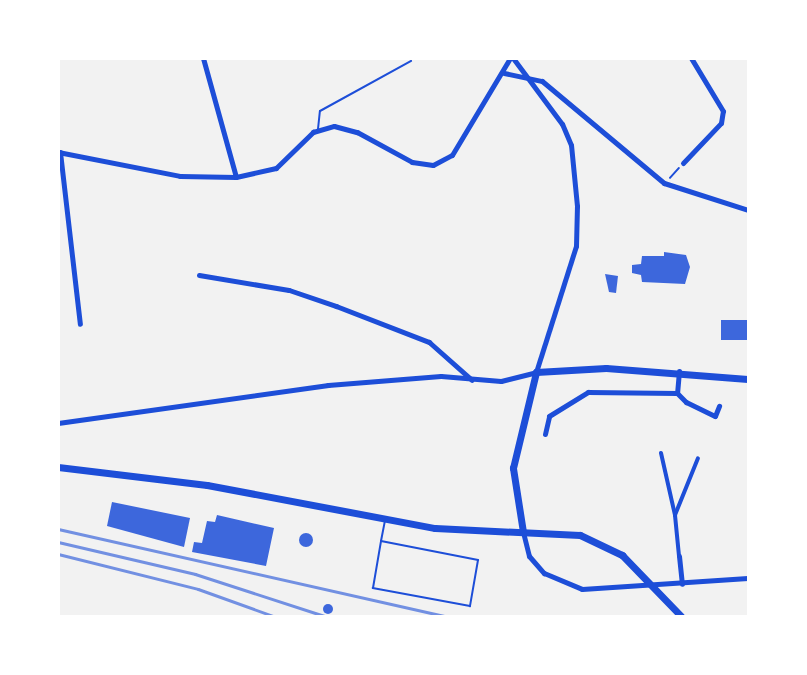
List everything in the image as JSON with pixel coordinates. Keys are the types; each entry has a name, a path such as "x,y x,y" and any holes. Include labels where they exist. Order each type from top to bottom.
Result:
{"main road":[{"path":"523,532 513,468 536,372 569,368 678,371 748,379"},
{"path":"58,466 207,485 385,520 495,534 523,532 580,535 622,555 681,616"}],"street":[{"path":"203,58 236,177"},
{"path":"80,324 59,152 180,176 236,177 276,168 318,129 343,127 412,162 433,165 452,155 512,58 532,78 664,183 748,210"},
{"path":"683,163 721,123 723,111 691,58"},
{"path":"58,423 328,385 441,376 472,380 536,372 576,246 577,206 571,145 532,78 504,73"},
{"path":"199,275 289,290 336,306 429,342 472,380"},
{"path":"677,393 678,371"},
{"path":"545,434 549,416 588,392 677,393 715,416 718,406"},
{"path":"661,453 675,515 682,584"},
{"path":"675,515 698,458"},
{"path":"523,532 529,556 544,573 567,585 598,591 748,578"}],"lane":[{"path":"318,129 320,111 411,61"},
{"path":"381,541 478,560 470,606 373,588 381,541 385,520"}],"path":[{"path":"664,183 683,163"}],"building":[{"path":"664,252 686,255 690,267 685,284 642,282 641,275 632,273 632,265 641,264 642,256 664,256"},
{"path":"605,274 618,276 616,293 609,292"},
{"path":"721,320 748,320 748,340 721,340"},
{"path":"112,502 190,518 184,547 107,526"},
{"path":"217,515 274,528 266,566 192,552 194,542 202,543 207,521 215,522"},
{"path":"303,533 309,533 313,540 309,547 303,547 299,543 299,537"},
{"path":"328,604 332,605 332,613 328,614 324,613 323,609 324,605"}],"railway":[{"path":"58,529 445,616"},
{"path":"58,542 195,574 324,616"},
{"path":"58,554 198,589 273,616"}]}
